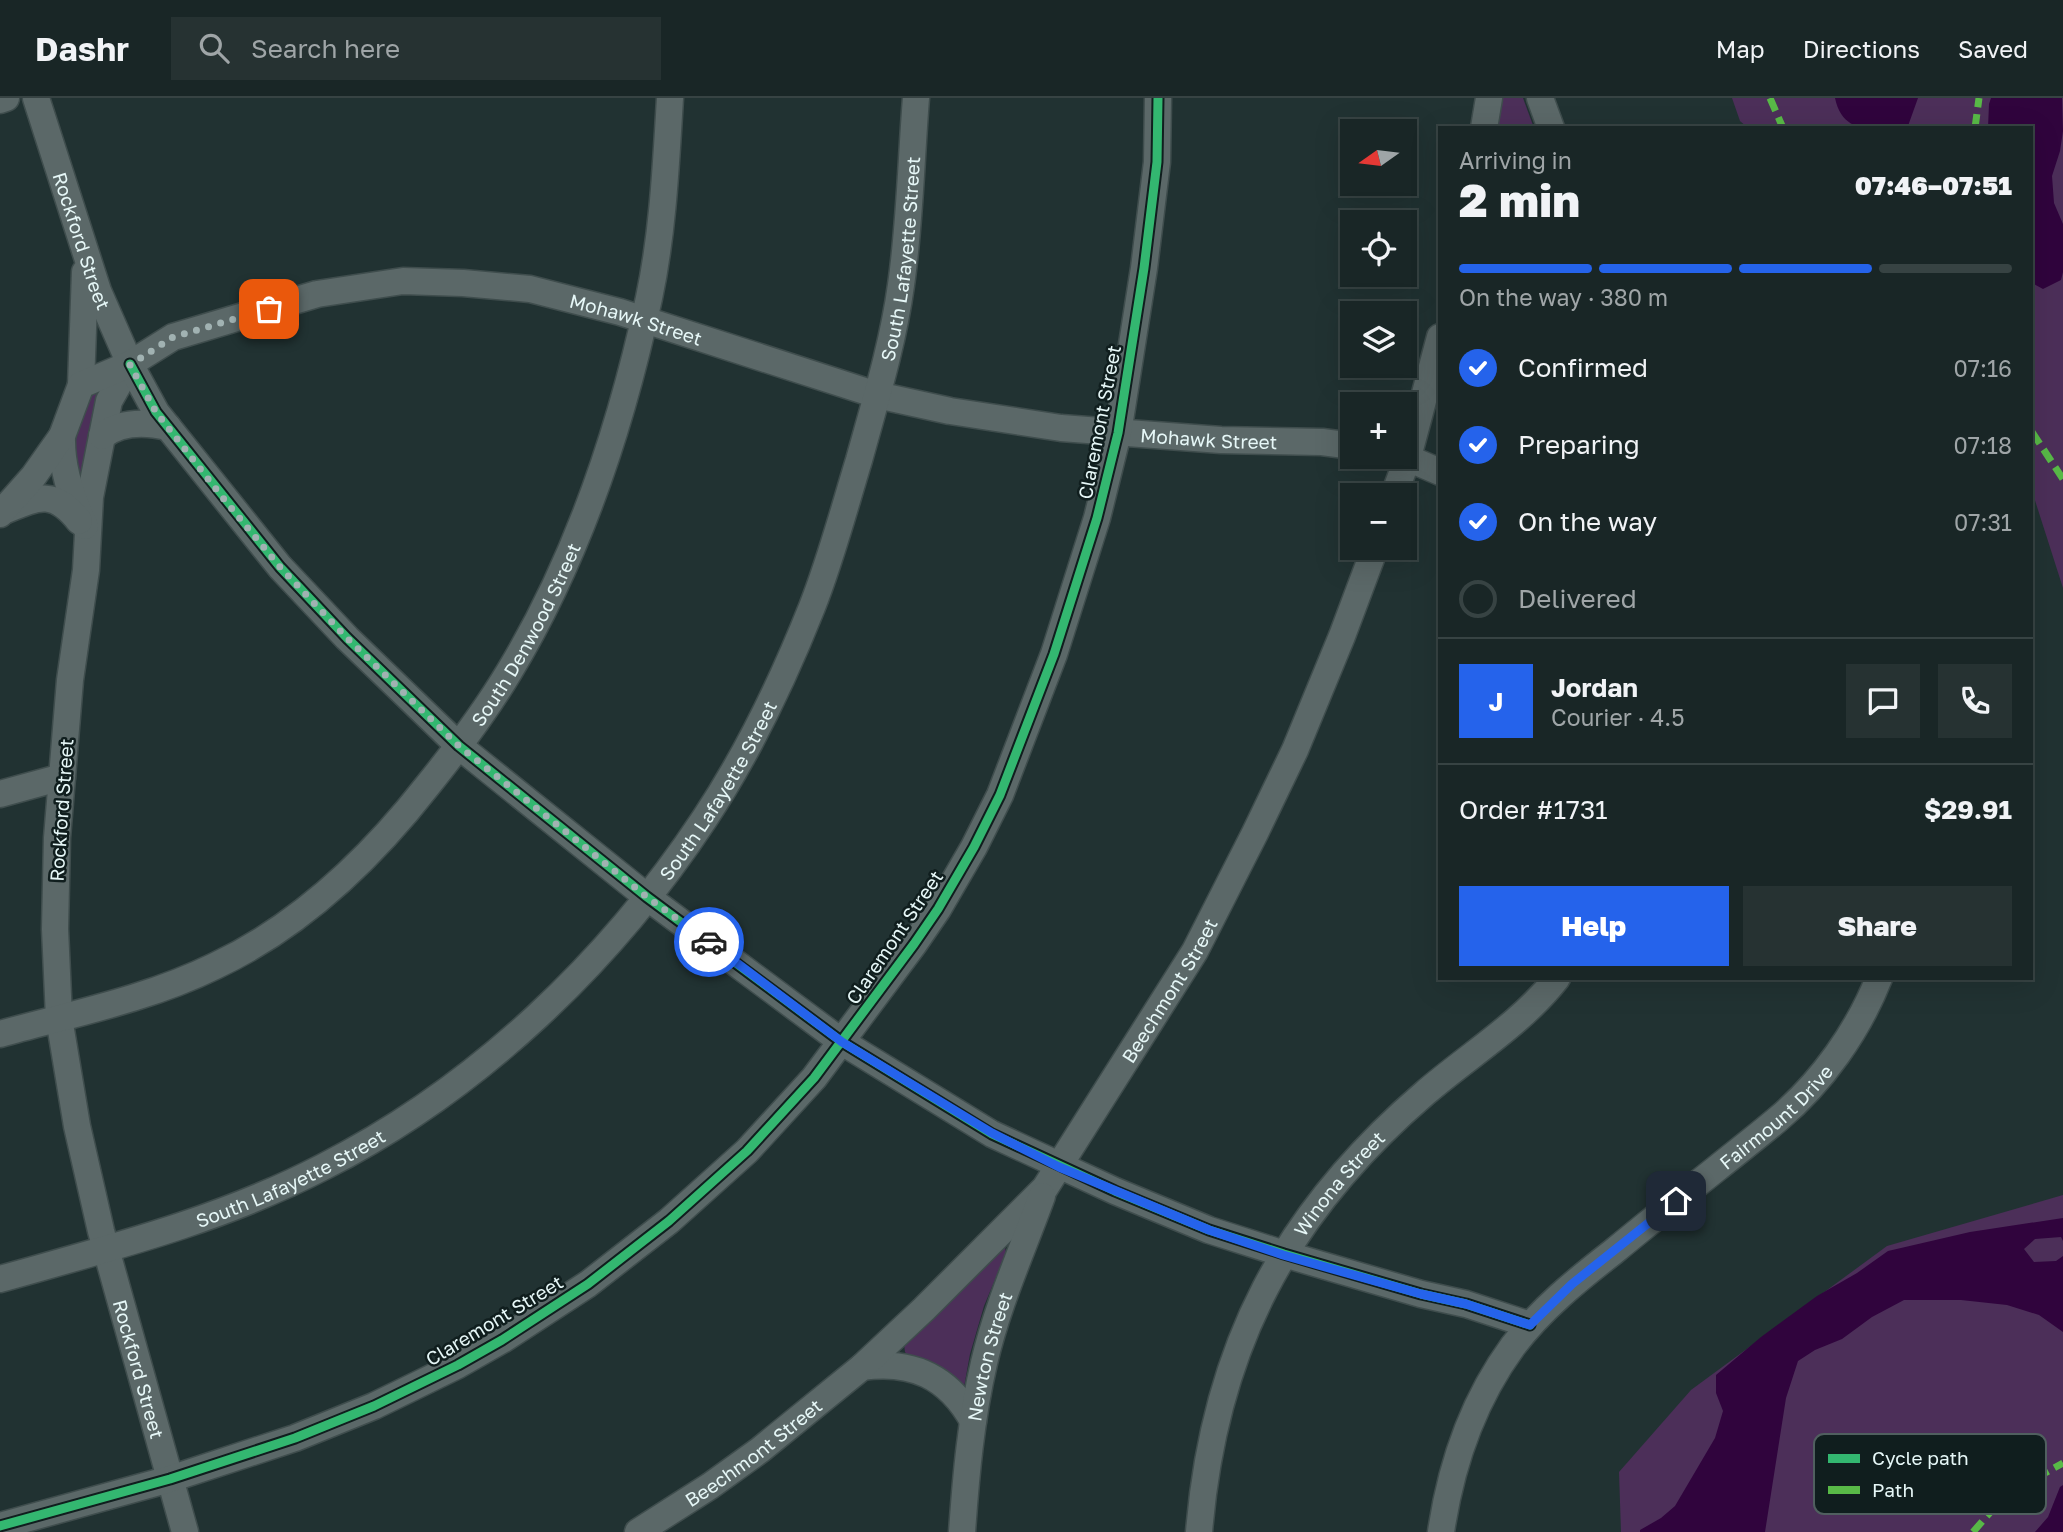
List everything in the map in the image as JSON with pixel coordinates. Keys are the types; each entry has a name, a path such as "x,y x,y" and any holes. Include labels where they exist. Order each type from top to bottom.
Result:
{"street":[{"path":"0,100 6,98"},
{"name":"Rockford Street","path":"36,98 98,291 130,365 109,401 89,497 86,570 71,680 57,838 55,929 59,1018 77,1126 101,1231 186,1532"},
{"name":"South Denwood Street","path":"0,1034 124,1001 171,985 216,966 264,938 312,905 370,851 403,816 459,746 509,672 547,602 573,544 612,440 649,297 659,229 670,98"},
{"name":"South Lafayette Street","path":"0,1279 192,1223 258,1198 324,1167 442,1096 533,1020 595,958 664,876 723,790 756,730 786,669 835,542 895,322 906,247 916,98"},
{"name":"Claremont Street","path":"0,1526 170,1479 295,1438 374,1406 458,1365 546,1313 629,1254 711,1185 781,1115 842,1042 938,909 974,846 1000,795 1074,597 1118,433 1157,162 1158,98"},
{"path":"1484,126 1489,98"},
{"path":"1540,98 1550,126"},
{"path":"2,512 33,477 62,436 81,386 85,253"},
{"name":"Mohawk Street","path":"81,386 130,365 173,337 317,294 403,281 464,283 530,289 643,319 877,394 998,420 1118,433 1340,444"},
{"path":"1417,418 1438,344"},
{"path":"130,365 156,412 280,567 347,638 459,746 647,897 842,1042 992,1133 1052,1177 1283,1255 1466,1304 1530,1325"},
{"path":"102,436 111,429 136,424 152,423 168,427"},
{"path":"62,436 61,451 67,479 87,531"},
{"path":"1417,462 1438,471"},
{"path":"2,512 30,500 51,499 66,504 87,531"},
{"name":"Beechmont Street","path":"638,1532 671,1523 862,1367 924,1309 1052,1177 1195,951 1273,799 1342,636 1370,560"},
{"path":"0,794 62,777"},
{"name":"Winona Street","path":"1199,1532 1207,1459 1225,1384 1250,1317 1283,1255 1322,1201 1378,1136 1425,1093 1526,1012 1555,980"},
{"name":"Fairmount Drive","path":"1441,1532 1452,1472 1471,1419 1497,1369 1530,1325 1572,1284 1780,1118 1813,1085 1842,1048 1861,1017 1878,980"},
{"name":"Newton Street","path":"962,1532 973,1421 985,1361 1006,1294 1052,1177"},
{"path":"862,1367 895,1365 927,1374 954,1394 973,1421"}],"shaded area":[{"path":"1497,98 1523,98 1533,126 1493,126"},
{"path":"1732,98 2063,98 2063,588 2033,494 2033,126 1746,126 1740,121"},
{"path":"1835,98 1918,98 1908,126 1858,126 1845,119"},
{"path":"1991,98 2062,98 2063,131 2052,176 2054,203 2063,224 2063,272 2061,280 2043,289 2033,284 2033,126 1988,126"},
{"path":"102,385 84,470 77,476 72,443 85,401"},
{"path":"2063,1195 2063,1532 1621,1532 1619,1472 1691,1390 1887,1246"},
{"path":"2063,1218 2063,1241 2061,1237 2035,1239 2024,1249 2034,1262 2056,1261 2063,1256 2063,1332 2039,1315 2007,1305 1961,1300 1904,1300 1872,1317 1842,1339 1815,1350 1798,1361 1786,1398 1765,1532 1640,1532 1675,1506 1715,1438 1723,1411 1716,1393 1716,1375 1761,1337 1817,1296 1888,1251 1970,1232"},
{"path":"1005,1247 1006,1253 984,1306 964,1387 908,1356 904,1344"},
{"path":"2063,1485 2063,1532 2035,1532 2048,1517"}],"marked path":[{"path":"1770,98 1782,126"},
{"path":"1975,126 1979,98"},
{"path":"2033,434 2063,479"},
{"path":"2046,1472 2063,1463"},
{"path":"1973,1532 1989,1514"}],"cycle path":[{"path":"0,1526 170,1479 295,1438 374,1406 458,1365 588,1284 669,1221 747,1151 814,1078 914,944 974,847 1000,795 1054,654 1097,518 1118,433 1144,268 1157,162 1158,98"},
{"path":"130,364 156,412 280,567 347,638 459,746 647,897 842,1042 992,1134 1115,1191 1209,1230 1530,1325"}],"way so far":[{"path":"269,309 173,337 130,365 156,412 280,567 347,638 459,746 647,897 709,942"}],"route":[{"path":"709,942 842,1042 992,1133 1059,1167 1209,1230 1283,1255 1466,1304 1530,1325 1572,1284 1676,1201"}]}
